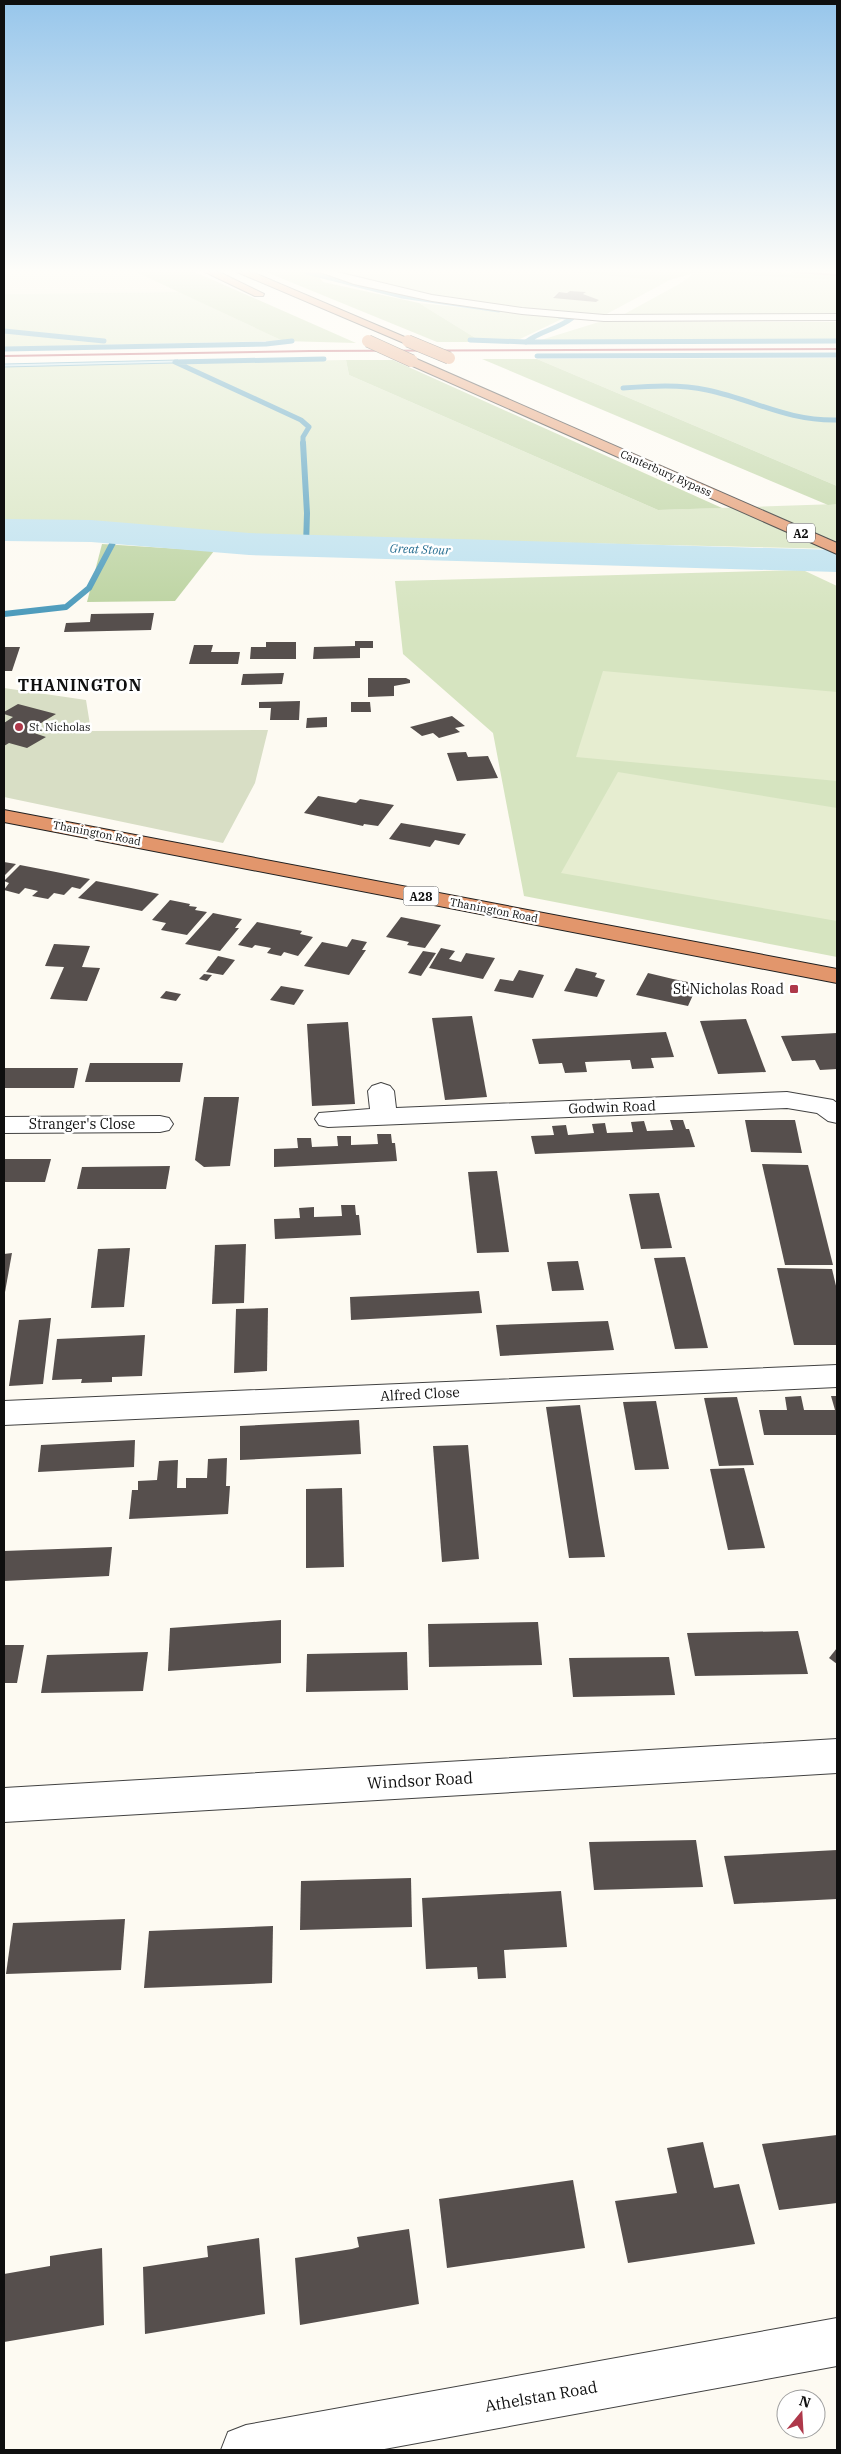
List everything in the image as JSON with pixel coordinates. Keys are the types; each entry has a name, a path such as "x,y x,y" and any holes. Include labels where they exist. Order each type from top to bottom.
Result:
{"highway":[{"name":"Canterbury Bypass","path":"470,387 837,550"},
{"name":"Thanington Road","path":"4,816 837,976"}],"street":[{"path":"381,1091 384,1117"},
{"name":"Godwin Road","path":"328,1119 787,1100 824,1106 837,1114"},
{"name":"Stranger's Close","path":"4,1125 160,1124"},
{"name":"Alfred Close","path":"4,1413 837,1376"},
{"name":"Windsor Road","path":"4,1805 837,1756"},
{"name":"Athelstan Road","path":"246,2450 837,2342"}],"green space":[{"path":"4,387 375,387 658,510 837,504 837,549 263,536 4,522"},
{"path":"375,387 452,387 722,508 658,510"},
{"path":"547,387 602,387 837,486 837,504 828,505"},
{"path":"602,387 837,387 837,486"},
{"path":"102,544 214,551 175,601 87,602"},
{"path":"803,570 837,586 837,957 524,896 493,733 403,654 395,581"},
{"path":"603,671 837,692 837,781 576,757"},
{"path":"4,688 86,700 91,731 268,730 255,783 223,843 4,797"},
{"path":"618,772 837,808 837,921 561,873"}],"building":[{"path":"154,613 151,630 64,632 66,623 90,622 91,614"},
{"path":"355,641 373,641 373,648 360,648 360,658 313,659 314,647 355,646"},
{"path":"266,642 296,642 296,659 250,659 251,647 266,647"},
{"path":"194,645 213,645 211,652 240,652 238,664 189,664"},
{"path":"4,647 20,647 12,671 4,671"},
{"path":"284,673 282,684 241,685 243,674"},
{"path":"368,678 406,678 410,680 410,683 394,686 394,696 368,697"},
{"path":"300,701 299,720 270,720 271,708 259,708 259,702"},
{"path":"351,702 370,702 371,712 351,712"},
{"name":"St. Nicholas","path":"18,704 56,714 28,731 46,737 27,748 9,743 4,746 4,723 13,717 4,714 4,712"},
{"path":"452,716 465,726 455,728 460,732 439,738 433,733 422,736 410,727"},
{"path":"327,717 327,727 306,728 307,718"},
{"path":"466,752 468,757 488,756 498,778 457,781 447,753"},
{"path":"318,796 356,803 360,799 394,805 378,826 364,824 363,826 304,813"},
{"path":"401,823 466,834 459,845 435,840 430,847 389,839"},
{"path":"4,862 16,864 4,876"},
{"path":"20,865 90,879 80,889 72,887 64,895 54,893 48,899 32,896 38,891 25,888 19,894 4,890 9,883 4,881"},
{"path":"96,881 159,894 142,911 78,898"},
{"path":"170,900 190,904 189,906 197,907 195,910 207,912 187,935 161,930 166,923 152,920"},
{"path":"213,913 242,919 235,928 239,928 220,951 185,944"},
{"path":"401,917 441,925 425,948 407,945 409,942 386,937"},
{"path":"257,922 302,931 300,934 313,937 298,956 284,952 281,956 267,953 271,948 255,945 252,948 238,945"},
{"path":"352,939 367,942 362,950 366,950 349,975 304,966 322,942 347,947"},
{"path":"54,944 90,946 82,967 100,968 87,1001 50,999 64,967 45,966"},
{"path":"441,948 455,951 449,959 461,962 466,953 495,958 483,979 429,968"},
{"path":"423,951 436,953 421,976 408,973"},
{"path":"218,956 235,960 223,975 206,972"},
{"path":"576,968 597,973 595,977 605,980 597,997 564,991"},
{"path":"519,970 544,975 533,998 494,991 500,979 513,981"},
{"path":"648,973 698,984 688,1006 636,995"},
{"path":"204,974 212,975 207,981 199,979"},
{"path":"281,986 304,990 294,1005 270,1000"},
{"path":"166,991 181,994 176,1001 160,998"},
{"path":"472,1016 487,1097 445,1100 432,1018"},
{"path":"746,1019 766,1072 718,1074 700,1021"},
{"path":"348,1022 355,1104 312,1106 307,1024"},
{"path":"666,1032 674,1057 651,1058 654,1068 632,1069 630,1060 585,1062 587,1072 565,1073 562,1063 539,1064 532,1039"},
{"path":"837,1033 837,1069 820,1070 815,1060 792,1061 781,1036"},
{"path":"90,1063 183,1063 180,1082 85,1082"},
{"path":"4,1068 78,1068 74,1088 4,1088"},
{"path":"204,1097 239,1097 230,1166 204,1167 195,1160"},
{"path":"670,1120 683,1120 686,1129 689,1129 695,1147 535,1154 531,1136 554,1135 552,1126 566,1125 568,1135 594,1133 592,1124 605,1123 607,1133 633,1132 631,1122 644,1121 647,1131 673,1130"},
{"path":"745,1120 795,1120 802,1153 751,1152"},
{"path":"377,1134 391,1134 392,1143 395,1143 397,1161 274,1167 274,1149 298,1148 297,1138 311,1138 312,1147 338,1146 337,1136 351,1136 351,1145 378,1144"},
{"path":"4,1159 51,1159 45,1182 4,1182"},
{"path":"762,1164 808,1165 833,1265 785,1265"},
{"path":"170,1166 166,1189 77,1189 82,1167"},
{"path":"497,1171 509,1252 477,1253 468,1172"},
{"path":"659,1193 672,1248 641,1249 629,1194"},
{"path":"341,1205 355,1205 356,1215 359,1215 361,1235 275,1239 274,1219 300,1218 299,1208 314,1207 314,1217 342,1216"},
{"path":"246,1244 244,1303 212,1304 215,1245"},
{"path":"130,1248 124,1307 91,1308 98,1249"},
{"path":"12,1253 5,1292 4,1292 4,1254"},
{"path":"685,1257 708,1348 675,1349 654,1258"},
{"path":"578,1261 584,1290 552,1291 547,1262"},
{"path":"777,1268 832,1269 837,1290 837,1345 794,1345"},
{"path":"479,1291 482,1313 351,1320 350,1297"},
{"path":"268,1308 267,1371 234,1373 236,1309"},
{"path":"51,1318 43,1384 9,1386 19,1320"},
{"path":"608,1321 614,1350 500,1356 496,1325"},
{"path":"145,1335 142,1376 112,1377 112,1382 81,1383 82,1379 52,1380 57,1339"},
{"path":"801,1396 804,1410 835,1410 831,1396 837,1396 837,1435 764,1435 759,1410 787,1410 785,1397"},
{"path":"737,1397 754,1465 719,1466 704,1398"},
{"path":"656,1401 669,1469 635,1470 623,1402"},
{"path":"580,1405 605,1557 569,1558 546,1407"},
{"path":"359,1420 361,1454 240,1460 240,1426"},
{"path":"135,1440 134,1467 38,1472 41,1445"},
{"path":"468,1445 479,1559 442,1562 433,1446"},
{"path":"227,1458 226,1486 230,1486 228,1514 129,1519 132,1490 138,1490 138,1481 157,1480 159,1461 178,1460 177,1488 186,1488 186,1478 207,1478 208,1459"},
{"path":"744,1468 765,1548 728,1550 710,1469"},
{"path":"342,1488 344,1567 306,1568 306,1489"},
{"path":"112,1547 109,1576 4,1581 4,1551"},
{"path":"281,1620 281,1663 168,1671 170,1628"},
{"path":"538,1622 542,1665 429,1667 428,1624"},
{"path":"798,1631 808,1674 695,1676 687,1633"},
{"path":"4,1645 24,1645 17,1683 4,1683"},
{"path":"837,1648 837,1664 829,1658"},
{"path":"148,1652 143,1691 41,1693 47,1655"},
{"path":"407,1652 408,1690 306,1692 307,1654"},
{"path":"669,1657 675,1695 573,1697 569,1658"},
{"path":"696,1840 703,1887 594,1890 589,1842"},
{"path":"837,1850 837,1899 734,1904 724,1856"},
{"path":"411,1878 412,1927 300,1930 301,1881"},
{"path":"561,1891 567,1947 504,1950 506,1978 478,1979 477,1967 426,1969 422,1898"},
{"path":"125,1919 121,1970 6,1974 13,1923"},
{"path":"273,1926 272,1983 144,1988 149,1931"},
{"path":"837,2135 837,2203 779,2210 762,2144"},
{"path":"703,2142 714,2188 739,2184 755,2244 628,2263 615,2201 677,2193 667,2148"},
{"path":"573,2180 585,2248 447,2268 439,2199"},
{"path":"409,2229 419,2304 300,2325 295,2258 352,2249 359,2247 357,2237"},
{"path":"259,2238 265,2314 145,2334 143,2267 208,2257 207,2246"},
{"path":"102,2248 104,2325 4,2342 4,2274 50,2266 50,2256"}],"waterway":[{"path":"228,387 301,420 309,427 303,437 303,443"},
{"path":"623,388 654,387"},
{"path":"676,387 697,388 724,394 786,414 837,420"},
{"path":"303,443 307,513 306,546"},
{"name":"Great Stour","path":"4,530 91,531 249,544 514,550 837,561"},
{"path":"4,614 66,607 89,588 118,533"}],"place":[{"name":"St. Nicholas","path":"19,727"},
{"name":"St Nicholas Road","path":"794,989"}],"district":[{"name":"THANINGTON","path":"80,685"}]}
